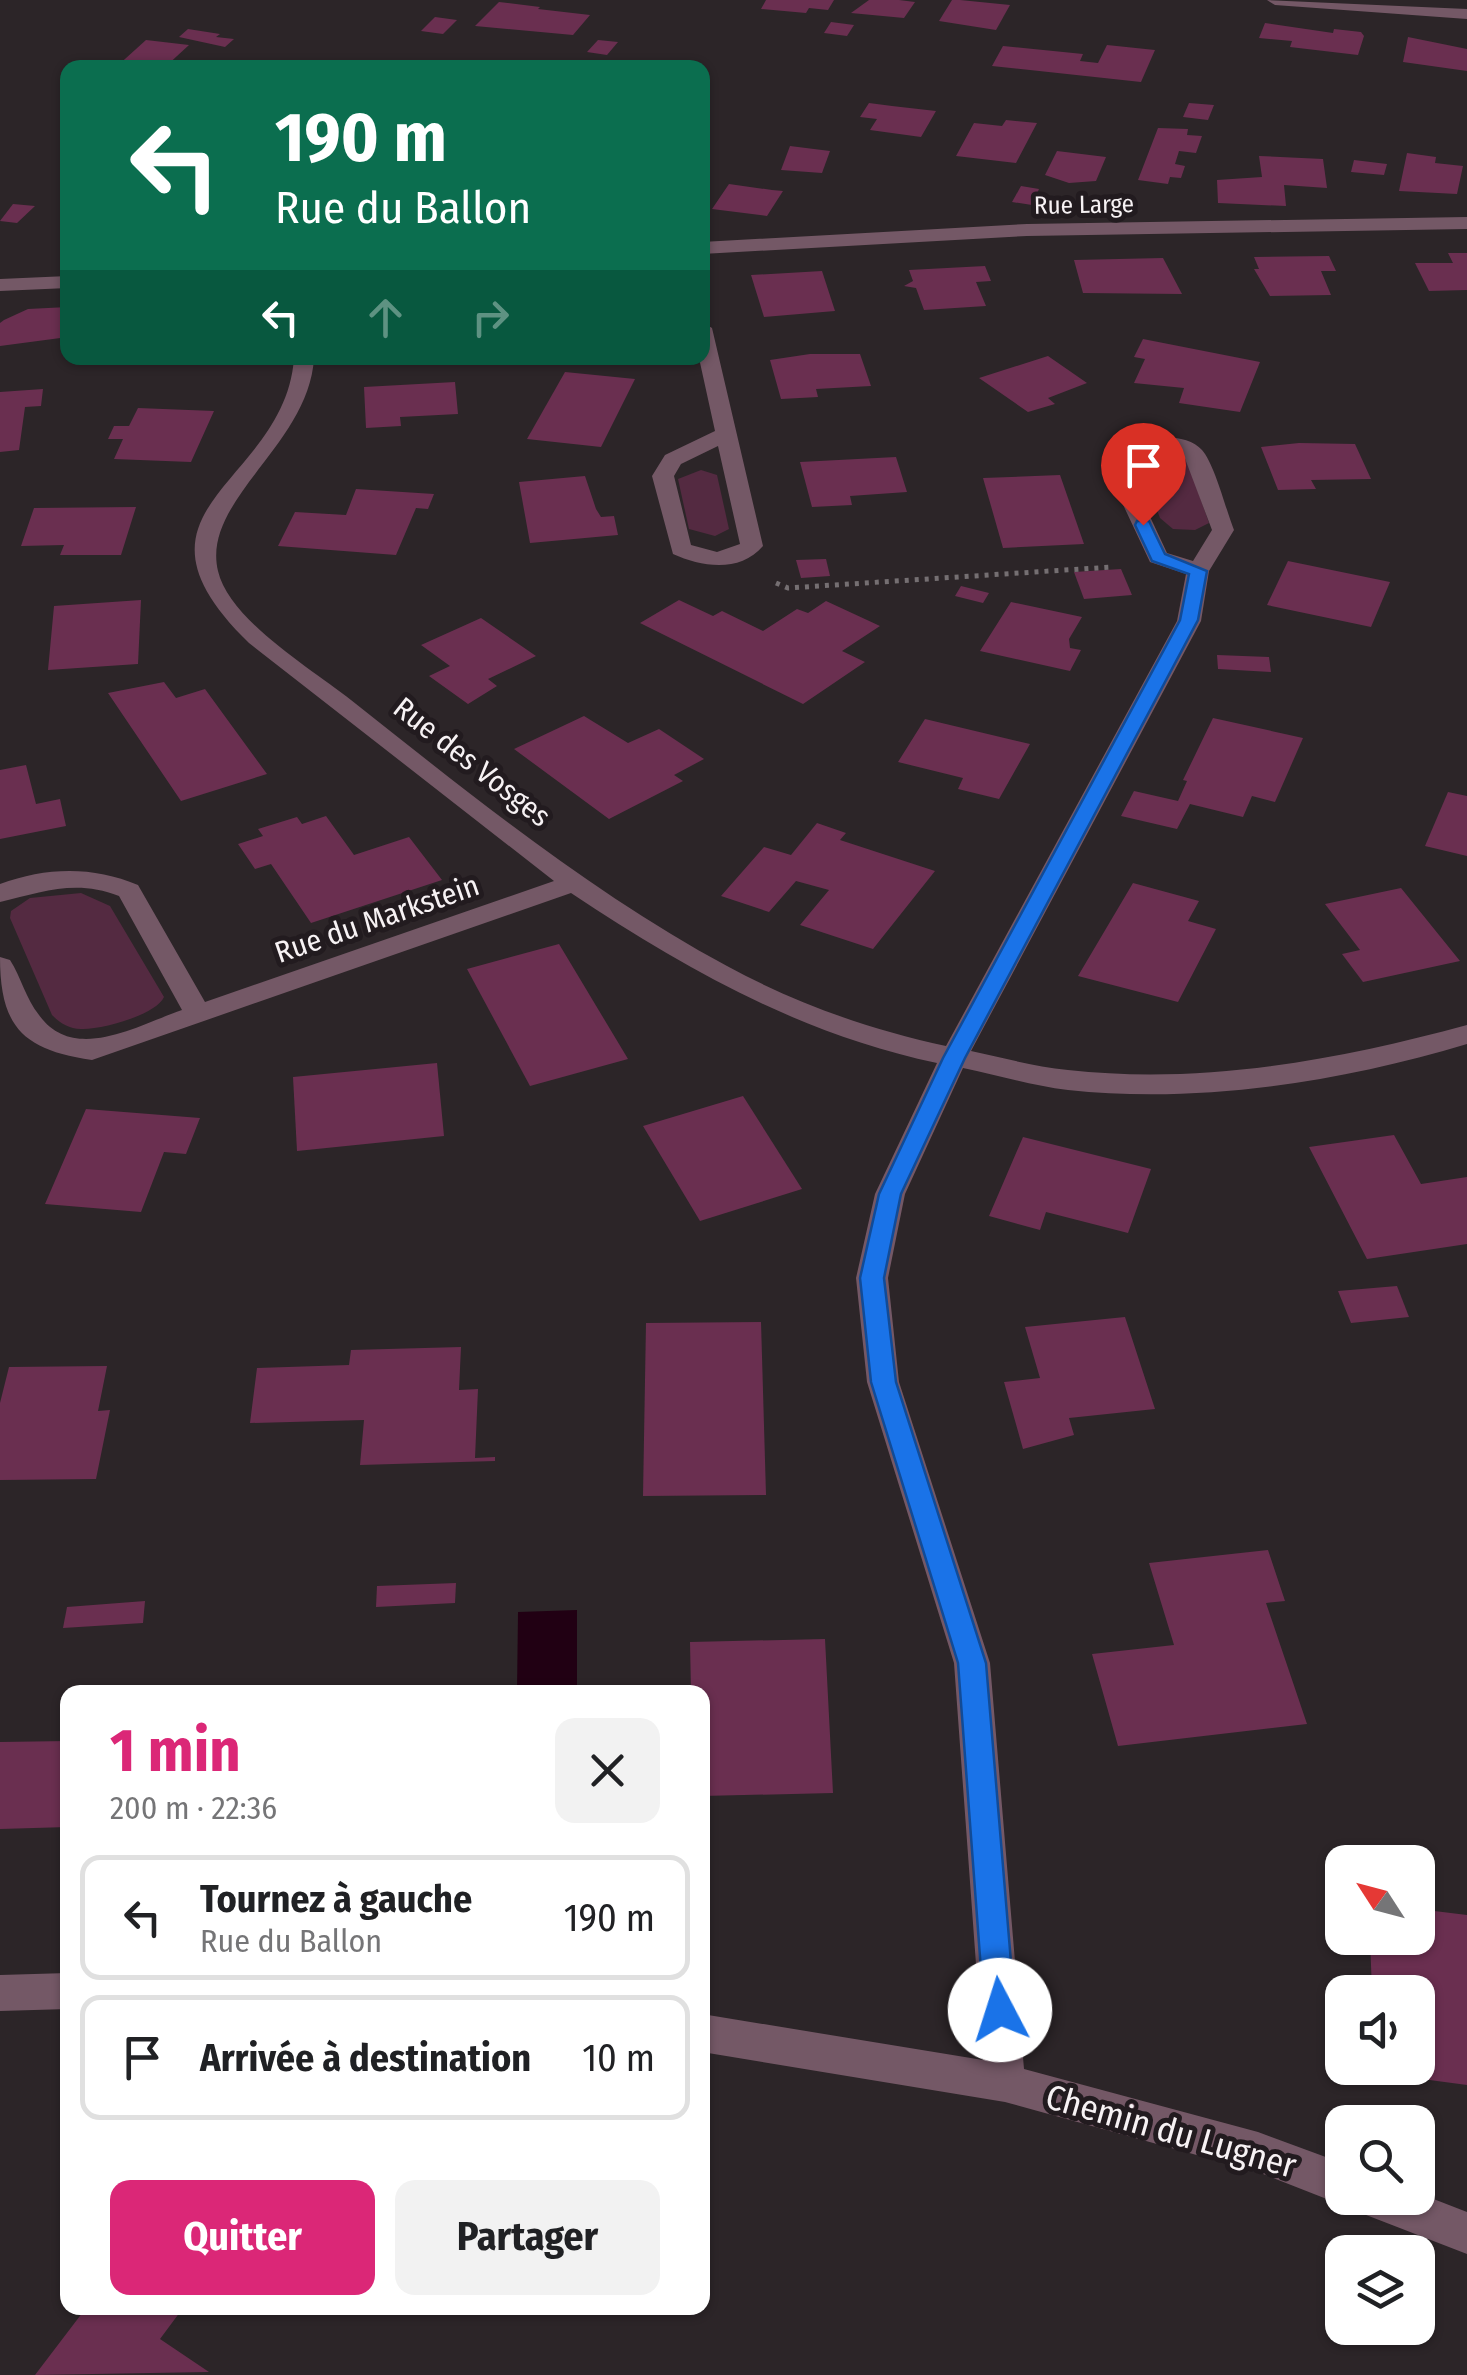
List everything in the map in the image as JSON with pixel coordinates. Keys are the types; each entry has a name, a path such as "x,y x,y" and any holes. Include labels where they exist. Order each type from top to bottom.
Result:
{"street":[{"path":"1275,0 1467,14"},
{"name":"Rue Large","path":"710,248 1026,230 1467,223"},
{"path":"0,285 60,282"},
{"name":"Rue des Vosges","path":"304,365 303,384 287,420 210,520 203,562 218,598 257,638 575,882 696,960 789,1008 878,1042 1077,1081 1250,1082 1410,1052 1467,1034"},
{"path":"710,365 752,546 730,560 702,560 681,550 663,476 674,460 724,435"},
{"path":"1006,2083 972,1663 884,1382 872,1278 890,1194 954,1058 1189,620 1198,571 1223,530 1193,452 1166,443 1126,447 1113,460 1158,557 1198,571"},
{"path":"0,894 13,888 92,877 129,890 199,1015"},
{"name":"Rue du Markstein","path":"0,966 28,1026 59,1048 92,1051 575,882"},
{"path":"0,1992 60,1992"},
{"name":"Chemin du Lugner","path":"710,2035 1006,2083 1258,2152 1325,2178"},
{"path":"1420,2215 1467,2233"}],"path":[{"path":"730,560 788,588 1136,566 1158,557"}],"shaded area":[{"path":"1165,455 1187,460 1209,523 1195,530 1173,529 1160,518 1140,464"},
{"path":"701,470 717,475 729,529 715,536 689,529 678,479"},
{"path":"81,893 110,906 164,997 150,1010 127,1020 81,1029 65,1025 52,1015 10,918 11,911 30,898"},
{"path":"577,1610 577,1685 517,1685 518,1612"}],"building":[{"path":"766,0 834,0 828,10 809,8 806,13 761,9"},
{"path":"869,0 915,2 904,18 851,13"},
{"path":"952,0 1010,5 996,30 939,21"},
{"path":"499,2 590,15 573,35 475,26"},
{"path":"435,17 457,20 443,34 421,31"},
{"path":"831,22 854,25 847,36 824,33"},
{"path":"1265,23 1333,33 1334,29 1361,32 1364,36 1358,55 1290,47 1292,41 1259,38"},
{"path":"188,29 234,39 225,47 179,37"},
{"path":"1408,37 1467,49 1467,71 1403,62"},
{"path":"146,40 189,45 173,60 124,60"},
{"path":"598,40 618,42 607,55 587,52"},
{"path":"1107,45 1155,50 1141,82 992,66 1003,46 1083,54 1080,61 1098,63"},
{"path":"869,103 936,111 921,137 870,130 877,119 860,117"},
{"path":"1189,103 1214,105 1208,120 1183,117"},
{"path":"1006,120 1037,123 1016,163 956,156 974,123 1002,126"},
{"path":"1158,128 1188,129 1187,135 1202,136 1196,153 1179,151 1175,164 1185,166 1181,178 1170,177 1168,184 1138,180"},
{"path":"790,146 830,151 822,173 781,170"},
{"path":"1057,151 1106,157 1096,181 1069,183 1045,175"},
{"path":"1407,153 1436,157 1435,163 1463,166 1457,194 1399,191"},
{"path":"1259,156 1323,159 1327,188 1284,185 1286,206 1218,203 1217,180 1262,177"},
{"path":"1354,160 1387,164 1384,175 1351,172"},
{"path":"729,184 783,191 767,216 712,209"},
{"path":"1021,186 1039,189 1032,205 1012,202"},
{"path":"13,204 35,206 17,223 0,221"},
{"path":"1448,253 1467,253 1467,290 1429,291 1415,263 1453,263"},
{"path":"1329,256 1336,271 1321,271 1331,295 1270,296 1254,269 1259,269 1254,257"},
{"path":"1163,258 1182,294 1083,293 1074,260"},
{"path":"985,266 991,281 976,282 986,306 924,310 916,288 904,286 913,281 909,270"},
{"path":"822,271 835,311 764,317 751,275"},
{"path":"60,307 60,338 0,346 0,323 28,309"},
{"path":"1143,339 1260,362 1240,412 1179,403 1184,388 1134,383 1145,359 1134,357"},
{"path":"810,354 860,354 871,386 816,389 818,397 781,399 770,360"},
{"path":"1048,356 1087,383 1048,398 1055,404 1028,412 979,378"},
{"path":"565,372 635,379 601,447 527,439"},
{"path":"455,382 458,414 400,417 401,426 366,428 364,387"},
{"path":"43,389 41,406 25,407 19,450 0,452 0,392"},
{"path":"138,408 214,411 191,462 114,459 123,439 108,439 114,426 129,426"},
{"path":"1355,444 1371,479 1311,480 1316,489 1278,490 1261,447"},
{"path":"896,457 907,492 850,496 852,505 812,507 800,462"},
{"path":"1060,475 1084,544 1003,548 983,478"},
{"path":"585,476 596,509 601,517 614,516 618,535 530,543 519,482"},
{"path":"356,489 434,494 428,509 416,508 396,555 278,546 295,512 346,515"},
{"path":"136,507 121,555 60,555 64,545 21,546 34,508"},
{"path":"826,559 830,576 801,578 796,560"},
{"path":"1288,561 1390,582 1371,627 1267,605"},
{"path":"1121,569 1132,595 1084,599 1074,572"},
{"path":"961,586 989,593 983,603 955,596"},
{"path":"141,600 138,664 48,670 54,606"},
{"path":"679,600 713,616 722,611 763,631 797,609 808,613 826,601 880,626 842,651 865,662 803,704 640,623"},
{"path":"1011,602 1082,617 1069,639 1070,648 1081,650 1070,671 980,651"},
{"path":"481,618 536,656 488,679 497,686 468,704 429,676 450,666 421,645"},
{"path":"1217,655 1269,657 1271,672 1218,669"},
{"path":"164,682 176,698 205,689 267,774 181,801 108,693"},
{"path":"584,716 628,743 659,729 704,759 674,775 683,781 609,819 514,749"},
{"path":"1213,718 1303,738 1275,802 1252,796 1243,817 1190,804 1177,829 1121,816 1134,791 1178,801 1187,781 1183,780"},
{"path":"925,719 1030,744 999,799 958,789 963,778 898,762"},
{"path":"26,765 36,804 60,799 66,826 0,839 0,770"},
{"path":"1448,792 1467,796 1467,856 1425,846"},
{"path":"326,816 354,855 409,837 442,880 311,923 271,864 255,869 238,844 263,836 258,829 297,817 302,824"},
{"path":"817,823 846,833 840,840 935,871 873,949 800,925 829,890 796,881 769,912 721,896 764,847 791,855"},
{"path":"1133,883 1199,901 1188,921 1216,929 1178,1002 1078,976"},
{"path":"1401,888 1460,961 1363,982 1342,954 1360,950 1325,904"},
{"path":"559,944 628,1059 530,1086 467,969"},
{"path":"437,1063 444,1136 297,1151 293,1077"},
{"path":"743,1096 802,1189 700,1221 643,1126"},
{"path":"86,1109 200,1118 186,1154 164,1152 141,1212 45,1204"},
{"path":"1394,1135 1421,1184 1467,1177 1467,1244 1367,1259 1309,1147"},
{"path":"1023,1137 1151,1169 1128,1233 1046,1212 1040,1230 989,1216"},
{"path":"1397,1286 1409,1317 1351,1323 1338,1291"},
{"path":"1125,1317 1155,1409 1069,1418 1074,1435 1023,1449 1004,1382 1040,1378 1025,1327"},
{"path":"761,1322 766,1495 643,1496 646,1323"},
{"path":"461,1347 459,1390 478,1389 475,1458 495,1457 495,1461 360,1465 364,1420 250,1423 257,1368 349,1365 351,1350"},
{"path":"107,1366 98,1411 110,1410 96,1479 0,1480 0,1403 9,1367"},
{"path":"1268,1550 1285,1601 1266,1603 1307,1724 1118,1746 1092,1654 1174,1645 1149,1563"},
{"path":"456,1583 455,1603 376,1607 377,1586"},
{"path":"145,1601 143,1623 63,1628 67,1607"},
{"path":"825,1639 833,1793 710,1796 710,1685 691,1685 690,1642"},
{"path":"60,1741 60,1827 0,1829 0,1742"},
{"path":"1435,1911 1467,1915 1467,2085 1435,2081 1435,1975 1371,1975 1371,1955 1435,1955"},
{"path":"81,2315 178,2315 160,2339 209,2372 35,2375"}],"route":[{"path":"1000,2010 972,1663 884,1382 872,1278 890,1194 954,1058 1189,620 1198,571 1158,557 1143,525"}]}
